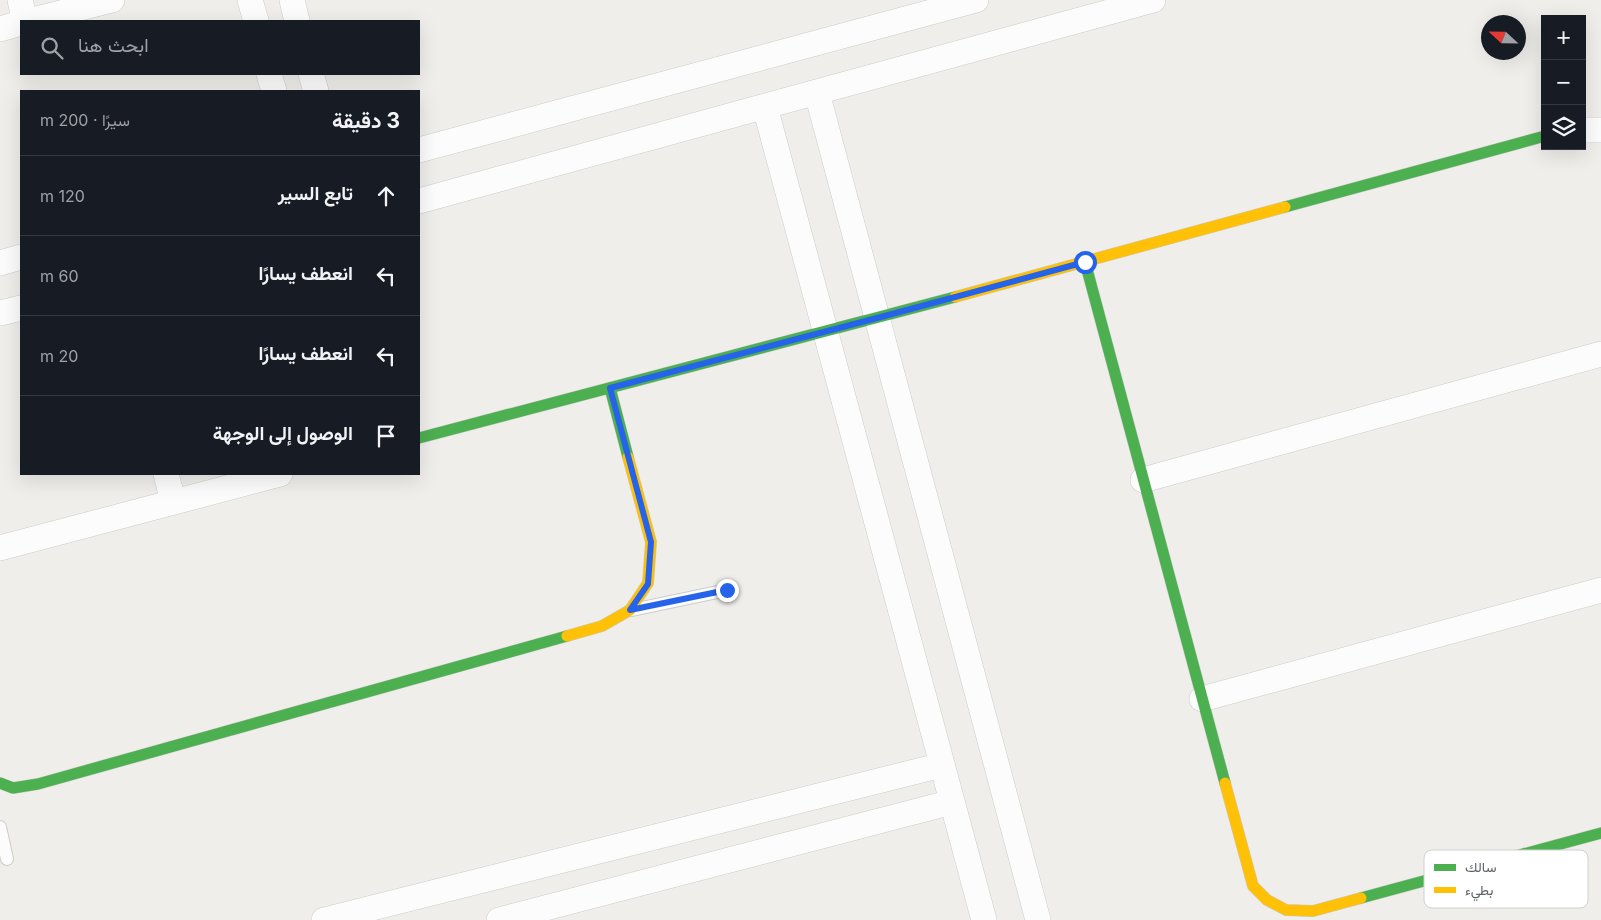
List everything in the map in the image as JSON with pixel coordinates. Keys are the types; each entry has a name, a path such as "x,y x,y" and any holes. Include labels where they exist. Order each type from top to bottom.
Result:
{"street":[{"path":"20,0 25,20"},
{"path":"34,20 112,0"},
{"path":"250,0 256,20"},
{"path":"292,0 297,20"},
{"path":"420,150 976,0"},
{"path":"420,201 1153,0"},
{"path":"0,29 20,23"},
{"path":"270,75 274,90"},
{"path":"311,75 316,90"},
{"path":"817,93 1038,920"},
{"path":"765,107 984,920"},
{"path":"1586,130 1601,130"},
{"path":"420,438 826,332 1541,137"},
{"path":"0,263 20,257"},
{"path":"1085,262 1253,886 1269,903 1290,912 1314,911 1424,881"},
{"path":"0,313 20,308"},
{"path":"1143,480 1601,354"},
{"path":"0,783 14,788 38,784 602,626 630,610 648,584 651,542 610,388"},
{"path":"166,475 173,502"},
{"path":"0,548 276,475"},
{"path":"1202,699 1601,590"},
{"path":"324,920 942,765"},
{"path":"499,920 952,802"},
{"path":"1538,850 1601,833"}],"lane":[{"path":"630,610 727,590"},
{"path":"0,827 7,859"},
{"path":"1269,903 1274,920"}],"traffic: fast":[{"path":"1285,207 1541,137"},
{"path":"1085,262 1225,783"},
{"path":"420,438 955,297"},
{"path":"610,388 628,457"},
{"path":"0,783 13,788 38,784 567,636"},
{"path":"1538,850 1601,833"},
{"path":"1361,898 1424,881"}],"traffic: slow":[{"path":"955,297 1285,207"},
{"path":"567,636 602,626 630,610 648,583 651,542 628,457"},
{"path":"1225,783 1253,886 1267,900 1286,910 1313,911 1361,898"}],"route":[{"path":"727,590 630,610 648,584 651,542 610,388 1085,262"}]}
